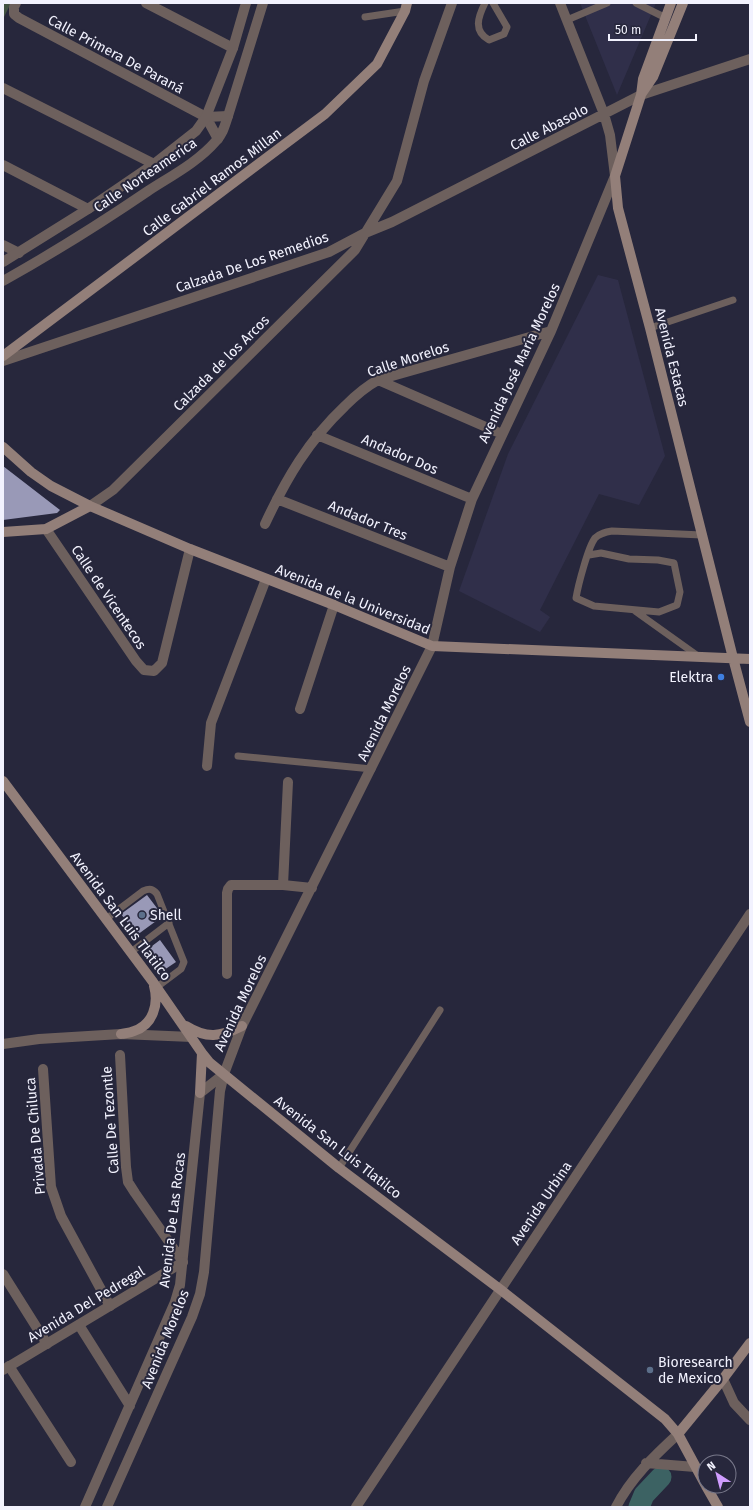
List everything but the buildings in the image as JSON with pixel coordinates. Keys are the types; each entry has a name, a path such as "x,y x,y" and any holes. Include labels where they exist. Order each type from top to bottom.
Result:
{"main road":[{"name":"Avenida José María Morelos","path":"615,176 641,95 643,79 671,3"},
{"name":"Avenida José María Morelos","path":"641,95 653,77 683,3"},
{"name":"Calle Gabriel Ramos Millan","path":"3,356 326,114 377,64 406,7"},
{"name":"Avenida Estacas","path":"615,176 620,218 650,328 750,722"},
{"name":"Avenida de la Universidad","path":"3,447 51,486 90,506 190,549 334,605 432,646 750,659"},
{"path":"3,532 46,530 90,506"},
{"name":"Avenida San Luis Tlatilco","path":"3,781 131,952 210,1063 339,1168 501,1290 665,1419 678,1434 697,1470"},
{"path":"121,1034 135,1031 147,1023 155,1010 157,996 155,985"},
{"path":"182,1024 196,1032 212,1036 228,1033 242,1026"},
{"path":"200,1093 202,1053"},
{"path":"678,1434 750,1343"},
{"name":"Avenida San Luis Tlatilco","path":"711,1494 718,1507"}],"street":[{"name":"Calle Primera De Paraná","path":"16,3 14,7 14,14 19,18 206,117"},
{"path":"146,3 233,48"},
{"name":"Calle Norteamerica","path":"3,262 88,209 154,164 196,131 206,117 233,48 246,3"},
{"name":"Calle Norteamerica","path":"3,281 123,208 180,171 208,150 218,139 228,116 263,3"},
{"path":"365,233 397,181 424,81 452,3"},
{"name":"Avenida Estacas","path":"560,3 604,114 610,135 615,176"},
{"name":"Calle Abasolo","path":"365,233 392,222 641,95 750,59"},
{"path":"3,88 154,164"},
{"path":"218,139 206,117 228,116"},
{"path":"3,165 88,209"},
{"name":"Avenida José María Morelos","path":"432,646 450,567 472,499 551,330 615,176"},
{"name":"Calzada De Los Remedios","path":"3,361 329,252 365,233"},
{"name":"Calzada de los Arcos","path":"90,506 114,490 355,250 365,233"},
{"path":"3,244 19,253"},
{"name":"Calle Morelos","path":"265,524 277,498 306,450 329,421 361,390 378,380 551,330"},
{"path":"378,380 502,434"},
{"name":"Andador Dos","path":"317,435 472,499"},
{"name":"Andador Tres","path":"277,498 450,567"},
{"name":"Calle de Vicentecos","path":"46,530 136,661 144,670 154,671 162,663 190,549"},
{"path":"207,766 211,723 266,579"},
{"path":"300,709 334,605"},
{"name":"Avenida Morelos","path":"107,1507 192,1317 200,1294 204,1272 220,1091 224,1074 242,1026 432,646"},
{"path":"283,885 288,782"},
{"path":"227,974 228,888 231,885 236,884 283,885 312,888"},
{"name":"Avenida Urbina","path":"356,1507 750,914"},
{"path":"3,1044 39,1039 121,1034 192,1037"},
{"name":"Calle De Tezontle","path":"120,1055 128,1182 183,1262"},
{"name":"Privada De Chiluca","path":"43,1069 51,1187 61,1216 110,1306"},
{"path":"200,1093 224,1074"},
{"name":"Avenida De Las Rocas","path":"85,1507 175,1302 180,1285 200,1093"},
{"name":"Avenida Del Pedregal","path":"6,1368 183,1262"},
{"path":"3,1274 47,1344"},
{"path":"79,1325 130,1406"},
{"path":"6,1368 71,1462"},
{"path":"723,1379 734,1403 750,1420"},
{"path":"616,1507 646,1463 678,1434"},
{"path":"646,1463 695,1467"}],"lane":[{"path":"484,3 478,24 483,37 489,40 504,34 507,27 493,3"},
{"path":"567,20 607,3"},
{"path":"636,3 666,18"},
{"path":"365,16 406,7"},
{"path":"650,328 733,300"},
{"path":"589,555 601,553 629,559 658,560 674,563 680,592 677,605 660,612 594,606 576,598 578,583 595,539 602,533 612,531 702,535"},
{"path":"633,610 698,656"},
{"path":"238,756 372,768"},
{"path":"106,919 143,891 148,889 153,890 157,894 184,962 181,969 155,985"},
{"path":"131,952 169,923"},
{"path":"339,1168 440,1010"}],"shaded area":[{"path":"580,3 656,3 617,95"},
{"path":"598,275 618,280 665,456 639,505 599,494 540,610 550,617 540,632 459,591 508,454"}],"green space":[{"path":"3,3 11,3 3,19"}],"waterway":[{"path":"639,1507 644,1495 661,1477"}],"place":[{"name":"Elektra","path":"721,677"},
{"name":"Shell","path":"142,915"},
{"name":"Bioresearch de Mexico","path":"650,1370"}]}
